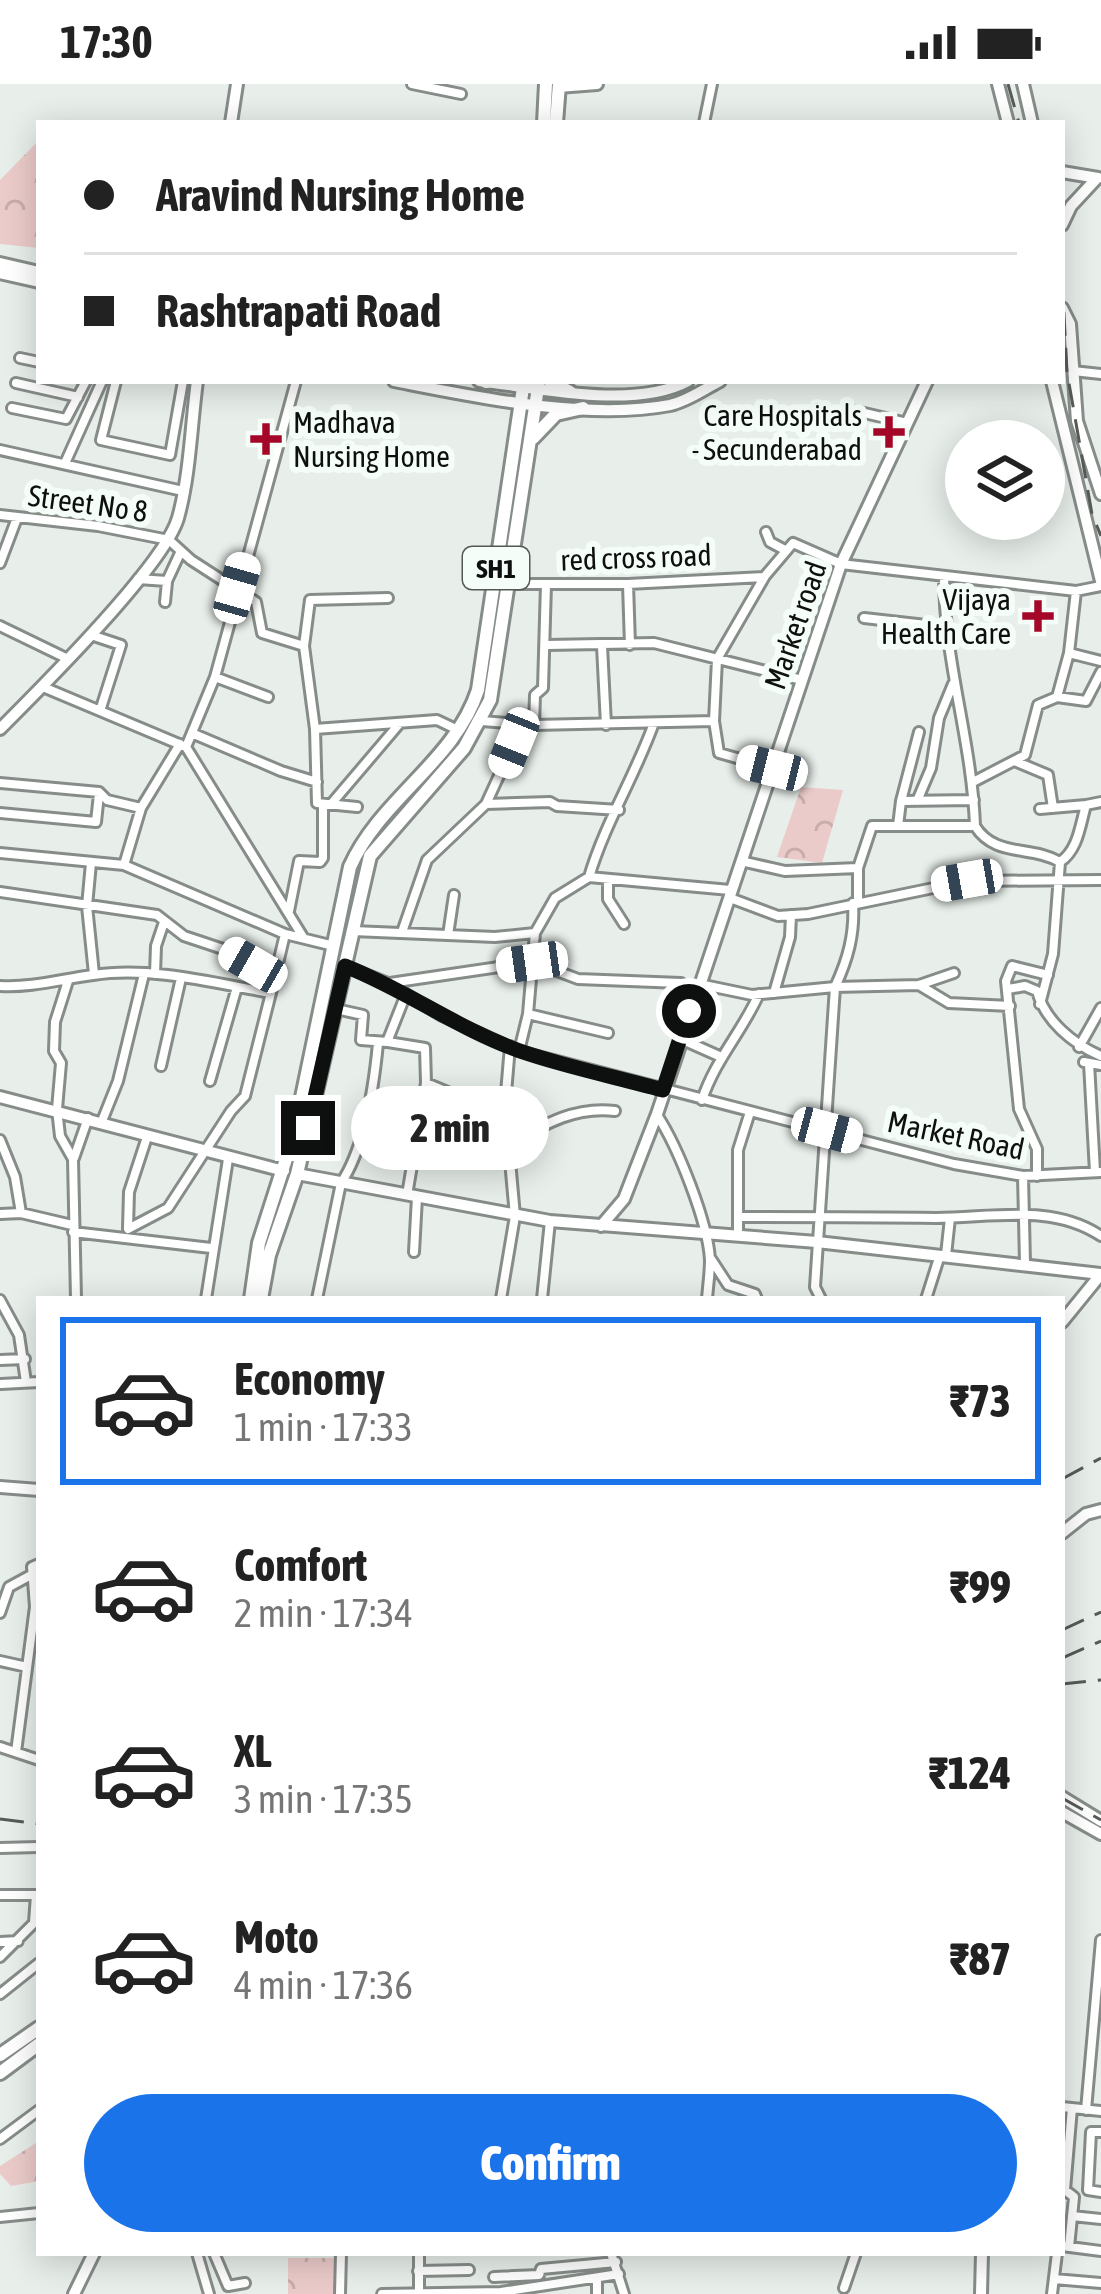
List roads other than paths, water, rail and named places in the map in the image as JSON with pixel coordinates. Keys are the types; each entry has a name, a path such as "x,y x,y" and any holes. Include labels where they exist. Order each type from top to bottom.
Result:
{"main road":[{"path":"545,120 554,85"},
{"path":"554,85 556,120"},
{"path":"533,389 570,392"},
{"name":"SH1","path":"262,1296 335,1008 363,874 378,831 464,748 490,700 530,445 533,389"},
{"name":"SH1","path":"251,1296 259,1243 291,1173 350,867 460,730 478,690 533,389"},
{"path":"530,445 544,422 569,409 583,408"},
{"path":"0,2055 36,2029"},
{"path":"0,2073 36,2046"}],"street":[{"path":"231,120 237,84"},
{"path":"414,84 461,94"},
{"path":"554,85 597,84"},
{"path":"705,120 712,84"},
{"path":"998,84 1007,120"},
{"path":"1023,84 1031,120"},
{"path":"1065,172 1099,178"},
{"path":"1065,219 1071,206 1099,178"},
{"path":"0,263 36,271"},
{"path":"0,273 36,281"},
{"path":"1065,314 1070,324 1066,371 1101,494"},
{"path":"20,358 36,361"},
{"path":"1066,371 1101,374"},
{"path":"16,383 79,397"},
{"path":"12,408 67,419 85,384"},
{"path":"65,461 101,384"},
{"path":"115,384 101,440 170,455 182,384"},
{"path":"0,729 43,687 169,540 183,490 197,384"},
{"path":"124,865 141,808 194,734 215,677 295,384"},
{"path":"446,384 533,389"},
{"path":"503,384 533,389 583,408 670,405 714,384"},
{"path":"570,392 650,393 678,384"},
{"name":"Market road","path":"601,1226 624,1199 657,1114 697,983 841,564 926,384"},
{"path":"772,768 719,753 714,721 718,659 784,550 798,543 841,564 1076,591 1101,584 1053,384"},
{"path":"856,411 907,423"},
{"path":"0,450 183,490"},
{"name":"Street No 8","path":"0,514 169,540"},
{"path":"0,563 17,518"},
{"path":"766,532 770,542 784,550"},
{"path":"169,540 256,602 262,633 304,646"},
{"path":"165,602 167,581 181,551"},
{"path":"944,576 944,627 973,782 975,826 991,843 1007,850 1050,856 1060,862"},
{"name":"red cross road","path":"508,584 765,577"},
{"path":"138,579 167,581"},
{"path":"534,725 535,695 543,688 547,645 546,584"},
{"path":"628,584 629,645"},
{"path":"1057,697 1069,652 1076,591"},
{"path":"357,807 316,802 316,729 304,646 310,600 388,598"},
{"path":"865,617 944,627"},
{"path":"0,626 66,658"},
{"path":"88,634 121,645 100,711"},
{"path":"547,645 654,644 802,680"},
{"path":"602,646 606,725"},
{"path":"1069,652 1101,661"},
{"path":"973,782 1017,762 1029,747 1039,705 1057,697 1086,701 1101,671"},
{"path":"215,677 268,697"},
{"path":"917,801 931,768 938,718 952,684"},
{"path":"43,687 183,745 303,937"},
{"path":"316,729 437,720 460,730"},
{"path":"482,721 606,725 714,721"},
{"path":"289,913 299,862 322,858 327,804 400,723"},
{"path":"402,932 427,860 487,804 514,743 516,723"},
{"path":"589,877 600,839 620,810 654,723"},
{"path":"898,826 919,732"},
{"path":"194,734 281,772 317,782"},
{"path":"1017,762 1048,775 1054,808"},
{"path":"0,783 99,792 107,800 141,808"},
{"path":"0,812 96,822 99,792"},
{"path":"901,801 974,800"},
{"path":"487,804 550,802 620,810"},
{"path":"1040,809 1101,802"},
{"path":"1060,862 1076,842 1086,805"},
{"path":"819,1296 814,1287 835,987 853,936 858,868 872,826 975,826"},
{"path":"0,854 124,865 285,934 334,946"},
{"path":"740,860 785,871 858,868"},
{"path":"1040,1004 1048,975 1060,862"},
{"path":"91,863 87,906 94,974"},
{"path":"502,1296 515,1216 505,1105 514,1048 528,1014 535,933 555,898 589,877 729,894 778,916 967,880 1101,880"},
{"path":"608,880 608,899 624,924"},
{"path":"0,892 157,915 184,935 226,950 274,978"},
{"path":"448,934 454,895"},
{"path":"774,993 790,937 791,915"},
{"path":"76,1296 73,1159 118,1081 164,922"},
{"path":"352,931 495,937 535,933"},
{"path":"126,1232 168,1208 245,1096 285,934"},
{"path":"388,983 532,962 591,980 681,983"},
{"name":"Market Road","path":"345,966 514,1048 663,1090 954,1164 1023,1176 1098,1172"},
{"path":"1037,1176 1037,1149 1019,1109 1007,974 1012,966 1048,975"},
{"path":"697,983 758,994 919,985 954,973"},
{"path":"0,986 68,981 94,974 149,974 271,993"},
{"path":"161,1066 181,978"},
{"path":"68,981 55,1022 54,1051 61,1064 60,1136 73,1159"},
{"path":"919,985 949,1003 1010,1006"},
{"path":"210,1081 237,987"},
{"path":"1008,989 1036,991 1040,1004 1079,1047 1101,1056"},
{"path":"317,1296 341,1183 349,1172 372,1097 382,1042 406,994"},
{"path":"702,1100 719,1056 735,1040 758,994"},
{"path":"335,1008 363,1015 362,1040 426,1050 412,1196 414,1252"},
{"path":"1079,1047 1101,1008"},
{"path":"528,1014 608,1033"},
{"path":"681,1039 719,1056"},
{"path":"1098,1172 1086,1062 1101,1065"},
{"path":"426,1084 469,1101 505,1105"},
{"path":"0,1096 228,1159 515,1216 1025,1262 1101,1274"},
{"path":"510,1144 590,1108 615,1111"},
{"path":"738,1236 738,1150 750,1112"},
{"path":"657,1114 674,1140 704,1234 710,1258 707,1296"},
{"path":"126,1232 129,1192 147,1137"},
{"path":"0,1140 15,1177 21,1213"},
{"path":"206,1296 228,1159"},
{"path":"1023,1176 1025,1262"},
{"path":"624,1199 634,1229"},
{"path":"0,1214 21,1213 72,1228 126,1232 151,1244 211,1248"},
{"path":"739,1217 950,1218 1025,1213 1101,1236"},
{"path":"927,1296 950,1218"},
{"path":"542,1296 550,1221"},
{"path":"710,1258 728,1286 756,1296"},
{"path":"1065,1318 1101,1274"},
{"path":"0,1300 19,1335 26,1382"},
{"path":"0,1360 25,1359"},
{"path":"1,1384 36,1382"},
{"path":"0,1487 36,1490"},
{"path":"1065,1531 1086,1514 1101,1510"},
{"path":"16,1753 35,1607 32,1567 36,1565"},
{"path":"0,1613 9,1587 33,1574"},
{"path":"0,1661 27,1667"},
{"path":"0,1747 36,1759"},
{"path":"1065,1806 1101,1820"},
{"path":"1065,1807 1101,1834"},
{"path":"0,1848 36,1847"},
{"path":"0,1895 36,1894"},
{"path":"0,1958 36,1916"},
{"path":"0,1942 20,1940"},
{"path":"1086,2110 1101,1940"},
{"path":"0,1994 36,1966"},
{"path":"1065,2183 1067,2107 1101,2111"},
{"path":"0,2139 36,2113"},
{"path":"1101,2132 1091,2132 1088,2190 1101,2192"},
{"path":"1068,2162 1089,2164"},
{"path":"1065,2190 1073,2192 1065,2242"},
{"path":"0,2217 36,2213"},
{"path":"1072,2216 1101,2219"},
{"path":"1065,2249 1101,2251"},
{"path":"74,2294 93,2256"},
{"path":"198,2256 209,2294"},
{"path":"215,2256 228,2286 245,2283"},
{"path":"340,2294 341,2256"},
{"path":"418,2256 419,2293"},
{"path":"844,2288 855,2256"},
{"path":"981,2294 982,2256"},
{"path":"1052,2294 1061,2256"},
{"path":"494,2277 539,2275 541,2269 613,2257 624,2294"},
{"path":"418,2271 469,2270"},
{"path":"382,2294 570,2289 619,2274"},
{"path":"596,2279 597,2294"},
{"path":"1054,2279 1101,2283"}],"railway":[{"path":"1008,84 1018,120"},
{"path":"1065,334 1067,372 1092,514 1101,536"},
{"path":"1065,1477 1101,1458"},
{"path":"1065,1629 1101,1612"},
{"path":"1065,1657 1101,1641"},
{"path":"1065,1684 1101,1680"},
{"path":"1065,1800 1101,1820"},
{"path":"0,1819 36,1824"}],"place":[{"name":"Care Hospitals - Secunderabad","path":"889,432"},
{"name":"Madhava Nursing Home","path":"266,439"},
{"name":"Vijaya Health Care","path":"1038,616"}]}
